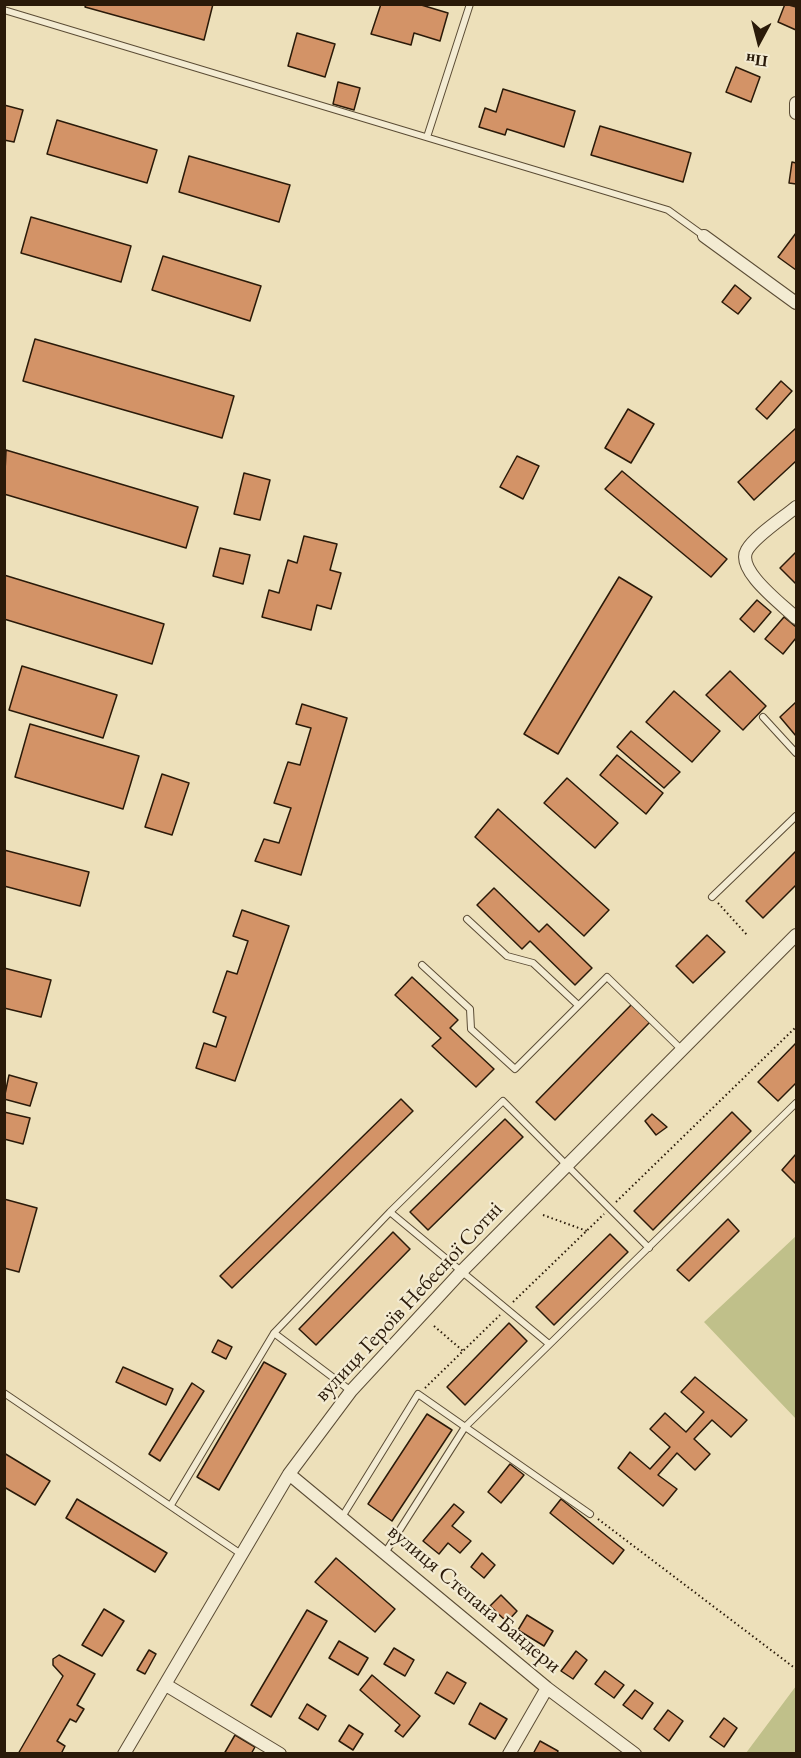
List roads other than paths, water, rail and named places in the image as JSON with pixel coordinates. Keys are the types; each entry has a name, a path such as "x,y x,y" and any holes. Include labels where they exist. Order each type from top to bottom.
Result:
{"street":[{"path":"704,236 796,303"},
{"path":"796,507 751,544 745,555 745,562 750,573 796,618"},
{"name":"вулиця Героїв Небесної Сотні","path":"124,1754 289,1474 351,1391 461,1272 796,935"},
{"name":"вулиця Степана Бандери","path":"289,1474 547,1688 635,1754"},
{"path":"166,1685 275,1752"},
{"path":"509,1754 547,1688"}],"lane":[{"path":"427,137 470,4"},
{"path":"4,10 668,210 704,236"},
{"path":"763,717 796,753"},
{"path":"712,897 796,816"},
{"path":"467,919 507,956 534,963 578,1005"},
{"path":"422,965 470,1009 471,1029 515,1068 606,977 683,1050"},
{"path":"171,1505 274,1333 390,1212 503,1101 649,1248"},
{"path":"385,1553 465,1427 796,1103"},
{"path":"390,1212 549,1344"},
{"path":"274,1333 351,1391"},
{"path":"4,1393 242,1554"},
{"path":"342,1517 418,1394 591,1514"}]}
